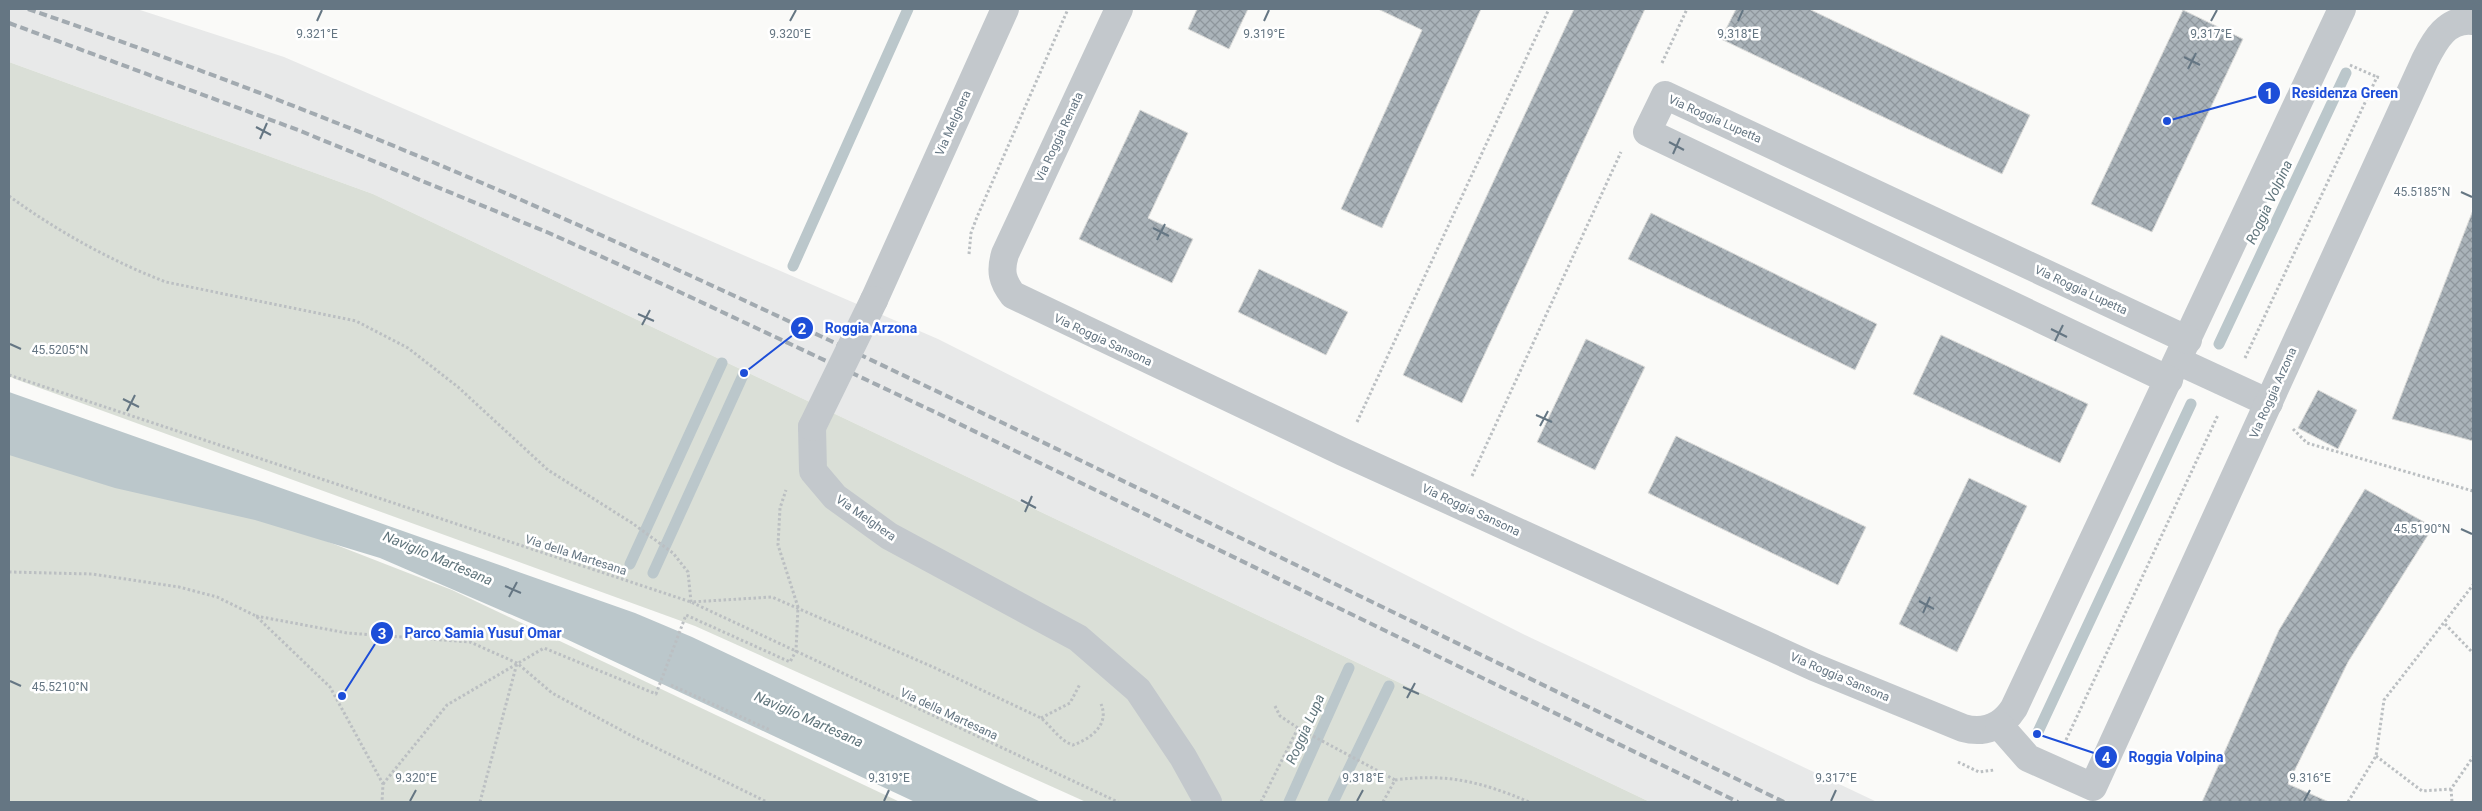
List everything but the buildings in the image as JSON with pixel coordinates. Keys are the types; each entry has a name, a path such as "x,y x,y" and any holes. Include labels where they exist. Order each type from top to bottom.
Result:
{"street":[{"name":"Via Melghera","path":"1005,9 874,300 812,427 814,471 835,497 889,536 1078,638 1138,690 1183,757 1208,802"},
{"name":"Via Roggia Renata","path":"1001,266 1119,9"},
{"path":"1999,725 2014,708 2342,9"},
{"name":"Via Roggia Arzona","path":"1999,725 2028,758 2093,787 2433,43 2448,27 2462,22 2473,21"},
{"name":"Via Roggia Lupetta","path":"1665,95 2178,361 1647,132 1665,95"},
{"name":"Via Roggia Sansona","path":"1001,266 1005,285 1013,296 1021,301 1343,452 1814,667 1963,728 1985,730 1999,725"},
{"path":"2178,361 2269,404"}],"path":[{"path":"1343,452 1549,9"},
{"path":"1658,72 1687,9"},
{"path":"1459,505 1625,144"},
{"path":"9,196 45,222 125,265 166,282 356,321 379,331 436,368 503,426 548,470 632,523 673,553 688,572 690,602 772,596 933,667 1041,718 1056,731 1063,742 1073,745 1092,736 1098,730 1102,721 1103,708 1100,702"},
{"name":"Via della Martesana","path":"9,375 690,602 1118,802"},
{"path":"2269,404 2307,443 2473,491"},
{"path":"383,784 447,705 544,648 656,694 686,615 790,662 796,651 798,607 778,545 780,508 788,485"},
{"path":"9,572 92,574 179,587 217,597 256,616 348,633 470,642 517,663 552,693 632,736 767,802"},
{"path":"2348,802 2376,756 2384,700 2445,624 2473,585"},
{"path":"256,616 330,687 383,784 382,802"},
{"path":"2445,624 2473,653"},
{"path":"480,802 517,663"},
{"path":"1041,718 1070,703 1082,678"},
{"path":"671,685 770,730"},
{"path":"1275,706 1280,716 1298,728 1396,780 1449,777 1495,788 1528,802"},
{"path":"1262,802 1298,728"},
{"path":"2376,756 2422,791 2451,789"},
{"path":"2452,802 2451,789 2473,757"},
{"path":"1383,802 1396,780"}],"shaded area":[{"path":"9,9 137,9 284,57 938,339 1523,634 1877,802 1650,802 373,194 9,62"},
{"path":"9,62 373,194 1650,802 1086,802 695,626 15,379 9,376"},
{"path":"9,418 452,590 900,802 9,802"}],"water":[{"name":"Naviglio Martesana","path":"9,392 635,613 692,637 1041,802 915,802 549,631 380,558 255,520 115,488 9,455"}],"waterway":[{"path":"793,266 908,9"},
{"name":"Roggia Volpina","path":"2219,344 2346,73"},
{"path":"630,564 722,363"},
{"path":"653,573 744,373"},
{"name":"Roggia Volpina","path":"2037,734 2191,404"},
{"name":"Roggia Lupa","path":"1289,802 1349,668"},
{"name":"Roggia Volpina","path":"1333,802 1389,686"}],"railway":[{"path":"28,9 131,45 334,122 435,163 705,282 1148,493 1784,802"},
{"path":"9,23 298,130 549,233 669,287 939,414 1738,802"}],"place":[{"name":"Residenza Green","path":"2167,121"},
{"name":"Roggia Arzona","path":"744,373"},
{"name":"Parco Samia Yusuf Omar","path":"342,696"},
{"name":"Roggia Volpina","path":"2037,734"}]}
